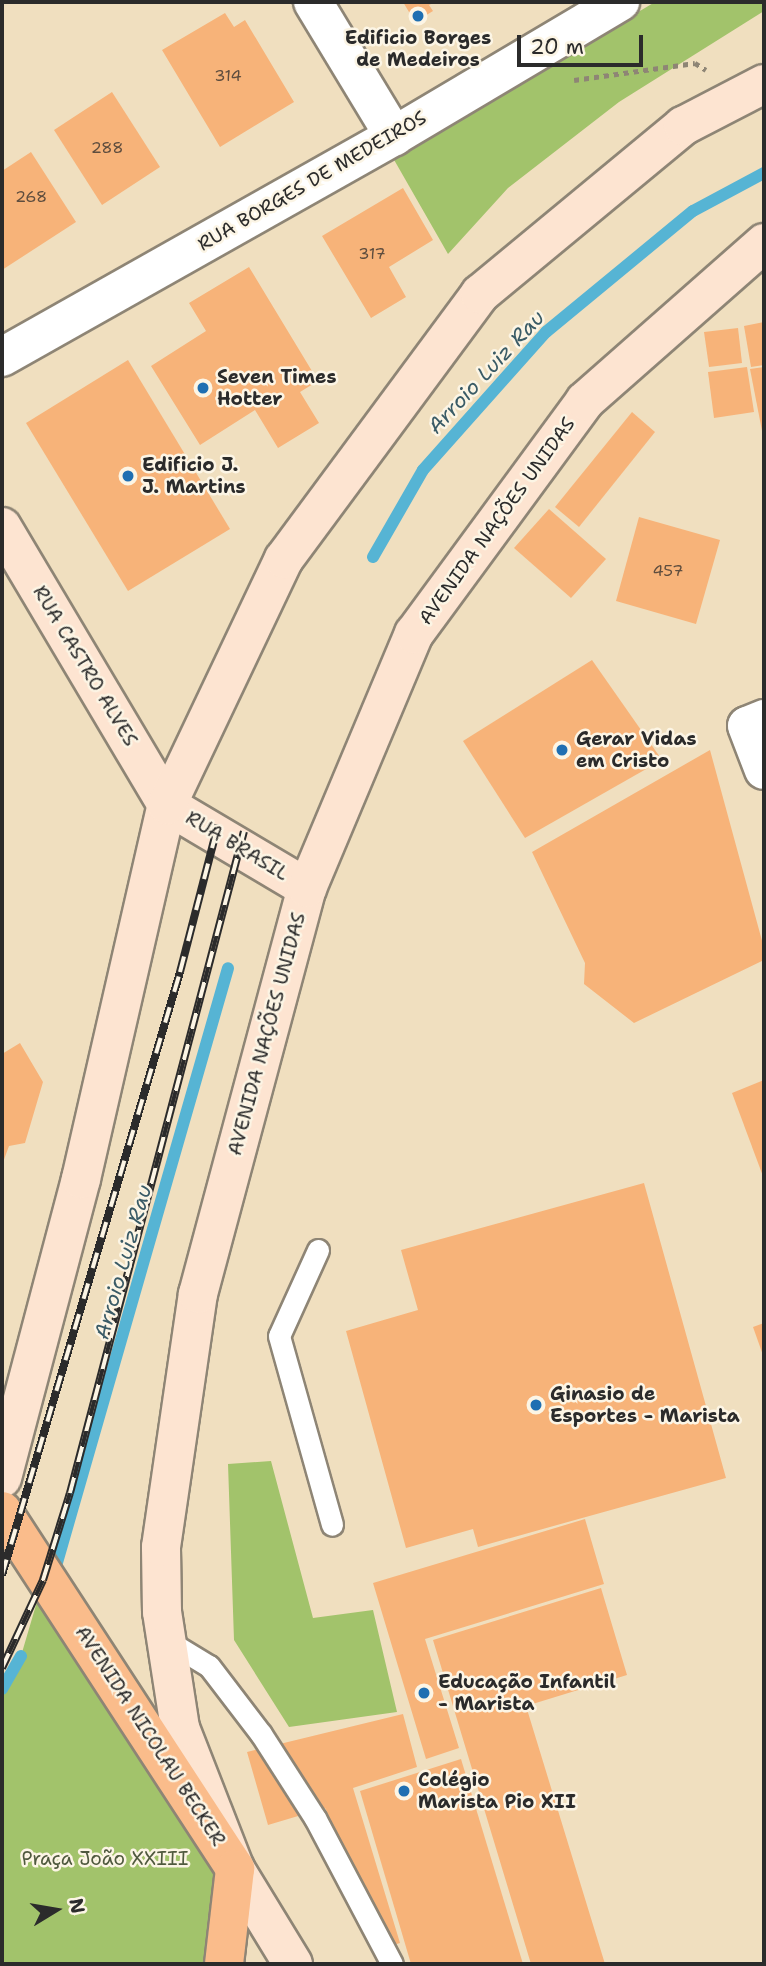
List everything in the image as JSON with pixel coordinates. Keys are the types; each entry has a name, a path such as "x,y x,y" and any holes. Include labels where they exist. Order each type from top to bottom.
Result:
{"main road":[{"path":"2,1478 81,1179 167,805 284,559 480,294 683,125 755,89"},
{"name":"AVENIDA NAÇÕES UNIDAS","path":"224,1964 235,1869 180,1728 162,1612 161,1547 198,1294 307,888 414,634 585,401 764,243"},
{"name":"RUA CASTRO ALVES","path":"2,527 167,805"},
{"name":"RUA BRASIL","path":"167,805 307,888"},
{"name":"AVENIDA NICOLAU BECKER","path":"2,1511 235,1869 293,1964"}],"street":[{"path":"313,2 394,136"},
{"name":"RUA BORGES DE MEDEIROS","path":"2,357 394,136 620,2"},
{"path":"756,723 764,770"}],"lane":[{"path":"318,1251 279,1336 332,1525"},
{"path":"166,1640 209,1666 261,1734 315,1818 392,1964"}],"path":[{"path":"564,81 695,63 755,89"}],"green space":[{"path":"655,2 764,2 764,11 619,102 508,188 448,254 393,158"},
{"path":"271,1461 313,1618 373,1610 397,1712 289,1727 234,1640 228,1464"},
{"name":"Praça João XXIII","path":"46,1571 235,1869 224,1964 2,1964 2,1689 21,1656"}],"building":[{"name":"Edificio Borges de Medeiros","path":"403,2 435,2 429,5 433,11 415,22"},
{"path":"225,13 234,27 245,20 294,102 220,147 162,50"},
{"path":"112,92 160,167 102,205 54,130"},
{"path":"31,152 76,222 2,270 2,171"},
{"path":"403,188 433,240 389,267 406,297 371,318 322,236"},
{"path":"249,267 318,381 300,392 319,423 278,448 255,410 200,445 151,366 206,331 189,303"},
{"path":"764,322 764,365 751,367 744,326"},
{"path":"738,328 742,363 709,367 704,332"},
{"name":"Edificio J. J. Martins","path":"128,360 230,529 128,591 26,423"},
{"path":"747,367 754,412 714,418 708,372"},
{"path":"764,367 764,436 763,436 750,369"},
{"path":"632,412 655,432 579,527 555,507"},
{"path":"549,509 606,559 571,598 514,548"},
{"path":"639,517 720,540 696,624 616,601"},
{"name":"Gerar Vidas em Cristo","path":"592,660 662,760 525,838 463,741"},
{"path":"710,750 764,948 764,960 634,1023 584,984 585,963 532,852"},
{"path":"20,1043 43,1082 25,1143 9,1146 2,1165 2,1054"},
{"path":"764,1080 764,1179 732,1093"},
{"name":"Ginasio de Esportes - Marista","path":"644,1183 726,1478 478,1547 473,1529 406,1548 346,1331 418,1310 401,1250"},
{"path":"764,1323 764,1358 753,1327"},
{"name":"Educação Infantil - Marista","path":"585,1519 604,1584 425,1639 459,1748 426,1759 373,1583"},
{"path":"601,1588 627,1675 526,1706 605,1964 531,1964 433,1640"},
{"path":"403,1714 417,1767 353,1788 400,1943 390,1946 325,1808 268,1825 247,1752"},
{"path":"461,1759 523,1964 411,1964 360,1791"}],"waterway":[{"name":"Arroio Luiz Rau","path":"373,557 423,470 546,332 693,211 764,173"},
{"name":"Arroio Luiz Rau","path":"56,1566 228,968"},
{"name":"Arroio Luiz Rau","path":"2,1689 21,1656"}],"railway":[{"path":"2,1575 180,972 218,825"},
{"path":"2,1668 43,1580 70,1493 244,831"}],"place":[{"name":"Edificio Borges de Medeiros","path":"418,16"},
{"name":"Seven Times Hotter","path":"203,388"},
{"name":"Edificio J. J. Martins","path":"128,476"},
{"name":"Gerar Vidas em Cristo","path":"562,750"},
{"name":"Ginasio de Esportes - Marista","path":"536,1405"},
{"name":"Educação Infantil - Marista","path":"424,1693"},
{"name":"Colégio Marista Pio XII","path":"404,1791"}]}
